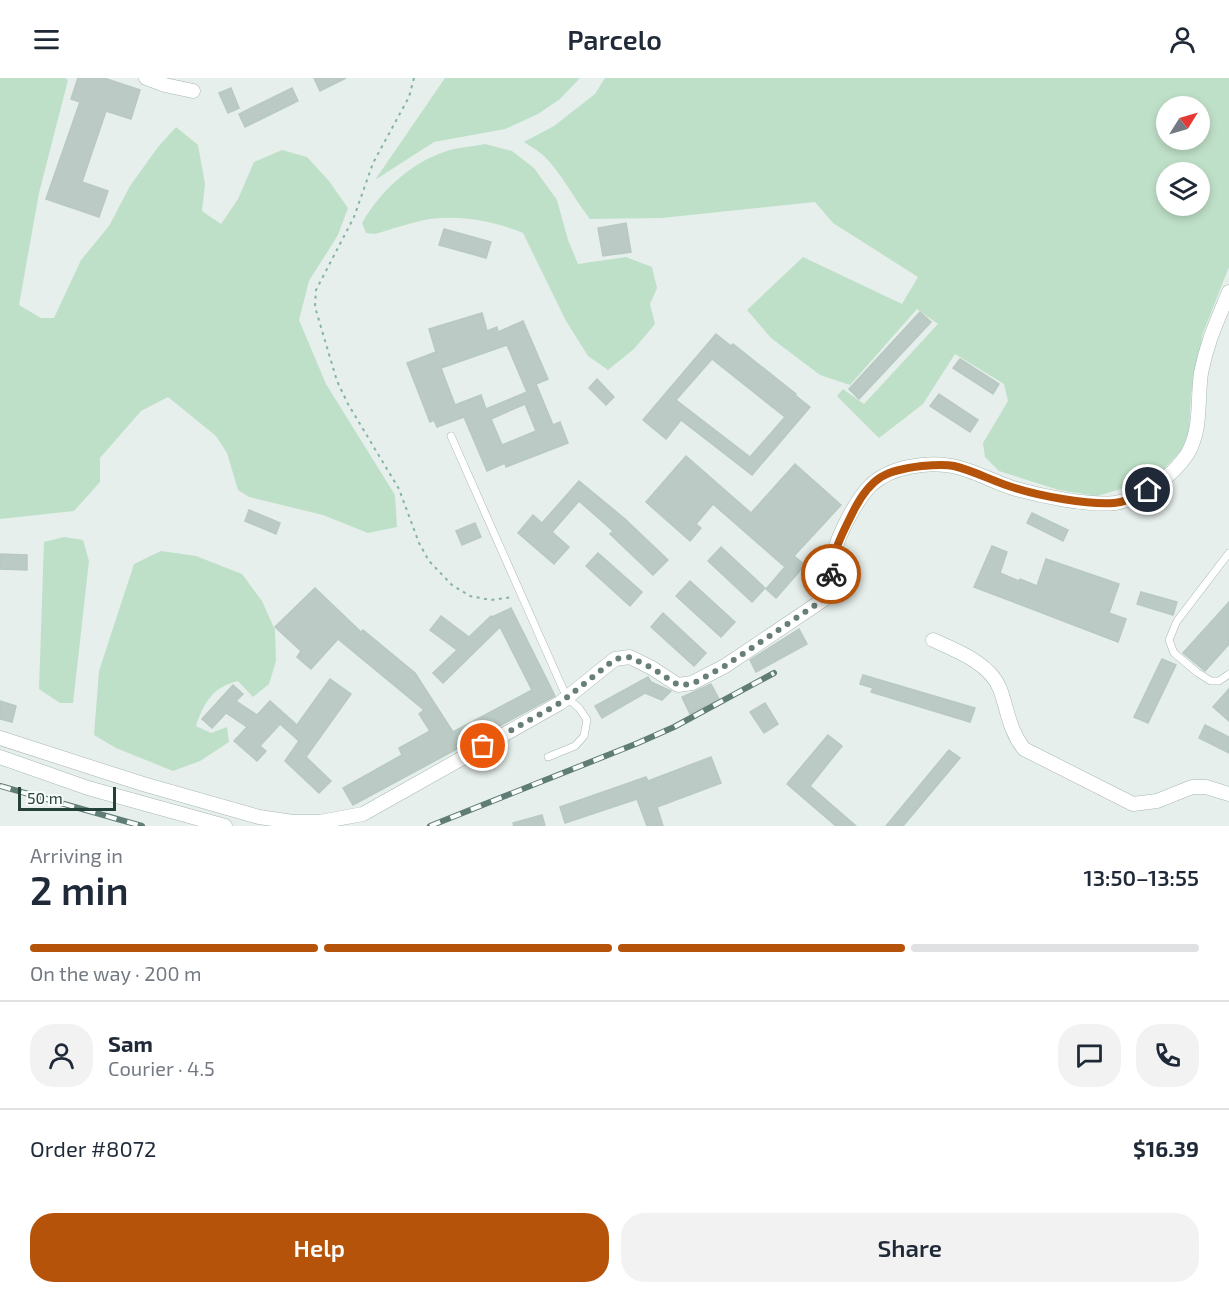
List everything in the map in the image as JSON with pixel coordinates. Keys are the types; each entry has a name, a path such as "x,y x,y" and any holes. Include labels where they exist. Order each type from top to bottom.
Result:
{"street":[{"path":"146,78 193,91"},
{"path":"0,738 258,818 320,822 363,814 567,698 615,659 630,657 678,685 692,684 725,666 823,600 830,585 832,559 837,542 860,499 870,485 897,469 936,464 954,466 1017,489 1094,502 1115,503 1136,497 1148,490 1174,470 1187,454 1195,438 1207,342 1229,292"},
{"path":"933,640 985,669 999,687 1014,736 1024,749 1133,804 1157,801 1192,787 1206,787 1229,794"},
{"path":"0,757 88,788 225,826"}],"lane":[{"path":"451,436 567,698 579,708 587,720 584,736 575,746 548,757"},
{"path":"1229,553 1177,621 1169,640 1174,653 1211,681 1219,681 1229,674"}],"path":[{"path":"414,78 409,97 373,164 354,217 316,290 315,307 337,381 348,404 399,489 419,543 429,561 452,585 470,596 490,600 522,596"}],"green space":[{"path":"0,78 65,78 68,80 39,193 19,305 41,318 54,318 81,260 109,226 130,186 158,147 176,127 198,145 205,184 202,211 221,224 238,199 254,162 282,150 307,157 329,181 348,208 338,235 309,281 299,320 326,384 395,495 397,527 368,533 323,515 249,497 238,490 227,453 216,436 168,397 141,411 100,458 100,482 74,511 0,519"},
{"path":"445,78 580,78 560,99 538,114 505,129 434,142 375,180"},
{"path":"605,78 1229,78 1229,267 1203,333 1191,394 1189,431 1182,450 1162,471 1131,486 1097,496 1059,490 999,471 985,457 983,443 1008,401 1004,384 955,354 923,404 879,438 837,396 843,389 864,404 938,324 917,309 850,385 820,375 771,338 747,310 803,257 902,304 918,277 833,223 815,202 662,218 590,219 551,163 524,142 554,126 595,94"},
{"path":"485,144 512,151 534,168 557,200 568,240 578,264 626,257 652,267 657,288 650,304 655,324 634,349 608,370 588,356 566,321 523,233 489,222 454,218 430,219 375,234 366,233 362,223 369,212 387,190 407,172 444,152"},
{"path":"64,537 83,540 89,561 73,703 60,703 39,689 44,542"},
{"path":"161,551 196,556 242,574 262,601 275,630 276,661 269,684 253,697 238,681 222,687 206,703 199,717 196,726 211,733 227,727 229,742 200,761 173,771 116,748 94,735 99,671 134,564"}],"building":[{"path":"78,78 104,78 140,90 131,119 106,111 82,182 108,191 99,217 46,199 80,102 71,99"},
{"path":"314,78 346,78 320,91"},
{"path":"231,88 239,108 228,113 219,93"},
{"path":"292,88 298,101 245,127 239,114"},
{"path":"626,223 631,252 603,256 598,228"},
{"path":"444,229 491,242 486,258 439,245"},
{"path":"920,312 931,322 859,399 849,389"},
{"path":"482,313 487,331 497,327 498,332 523,321 548,379 536,384 553,425 560,422 568,443 506,467 505,463 487,471 464,417 437,427 434,420 430,422 407,363 436,352 429,329","holes":["507,345 527,392 486,409 481,395 455,405 441,368","525,404 536,431 502,445 491,419"]},
{"path":"716,334 731,346 733,344 810,407 752,475 681,420 666,439 643,420","holes":["712,359 785,417 750,457 676,400"]},
{"path":"960,359 999,384 993,394 953,368"},
{"path":"597,379 614,397 606,405 589,388"},
{"path":"939,394 978,420 970,432 930,406"},
{"path":"686,456 751,513 795,464 841,505 794,556 805,565 776,598 766,589 785,567 713,504 696,524 701,528 690,541 646,502"},
{"path":"579,481 625,519 668,560 653,575 610,534 613,531 579,501 552,532 569,547 554,564 518,533 533,515 542,523"},
{"path":"249,510 280,523 276,534 245,521"},
{"path":"1032,513 1068,530 1063,541 1027,523"},
{"path":"475,523 481,537 462,545 456,531"},
{"path":"992,546 1007,552 1000,573 1019,581 1020,579 1037,586 1046,559 1119,584 1109,613 1126,619 1118,642 974,587"},
{"path":"721,547 765,588 752,602 708,561"},
{"path":"598,553 642,592 630,606 586,566"},
{"path":"0,554 27,555 27,570 0,569"},
{"path":"690,581 735,622 721,637 676,596"},
{"path":"315,588 361,632 363,630 415,673 453,732 532,690 500,627 443,683 433,673 457,650 430,630 441,616 469,637 491,616 511,608 555,696 353,805 343,788 402,755 399,748 430,731 419,714 424,710 338,639 311,669 297,657 301,651 275,627"},
{"path":"1141,592 1177,602 1173,615 1137,604"},
{"path":"1229,602 1229,644 1205,671 1183,653"},
{"path":"663,613 706,653 694,666 651,627"},
{"path":"799,629 807,644 756,672 750,660"},
{"path":"1162,659 1176,665 1148,723 1134,717"},
{"path":"863,675 975,708 970,722 871,692 873,688 860,684"},
{"path":"648,677 651,682 671,691 662,700 645,693 602,718 595,706"},
{"path":"330,679 351,694 306,757 331,781 319,793 285,761 299,741 280,724 260,746 266,751 257,761 234,741 247,727 226,713 212,728 202,719 233,685 243,694 236,701 257,715 270,701 297,725"},
{"path":"711,684 719,699 690,714 682,697"},
{"path":"1229,689 1229,721 1213,707"},
{"path":"0,701 16,706 12,722 0,719"},
{"path":"765,703 778,724 764,733 750,712"},
{"path":"1205,725 1229,737 1229,753 1199,738"},
{"path":"828,735 842,746 810,786 856,826 836,826 787,784"},
{"path":"949,750 960,758 903,826 886,826"},
{"path":"711,757 721,783 657,807 663,826 647,826 637,799 565,823 560,807 646,777 648,781"},
{"path":"542,815 545,826 514,826 513,823"}],"railway":[{"path":"430,826 674,727 774,673"},
{"path":"0,786 142,826"}],"way so far":[{"path":"483,746 560,703 615,659 630,657 678,685 692,684 725,666 823,600 830,585 831,574"}],"route":[{"path":"831,574 837,542 860,499 870,485 897,469 936,464 954,466 1017,489 1094,502 1115,503 1136,497 1148,490"}]}
